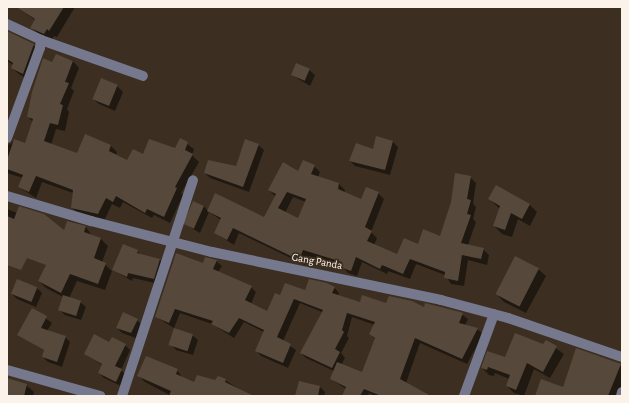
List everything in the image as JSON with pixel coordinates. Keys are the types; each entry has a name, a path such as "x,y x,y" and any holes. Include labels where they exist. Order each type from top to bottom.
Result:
{"street":[{"path":"7,24 40,40 143,76"},
{"path":"7,138 40,48 40,40"},
{"path":"122,396 171,242 193,180"},
{"name":"Gang Panda","path":"7,196 171,242 279,267 353,280 494,314 622,357"},
{"path":"464,396 494,314"},
{"path":"7,370 100,396"},
{"path":"621,396 622,392"}],"building":[{"path":"16,7 64,7 49,31 47,29 44,34 30,28 35,19"},
{"path":"7,31 34,44 23,74 11,68 13,63 7,59"},
{"path":"56,54 73,61 65,82 69,83 60,104 63,105 58,125 50,123 44,141 77,153 85,134 111,145 109,151 127,160 133,149 143,154 149,139 175,148 180,138 188,142 185,150 193,154 175,187 177,188 164,217 147,209 145,213 116,196 113,202 106,198 98,214 71,208 73,190 36,176 29,192 18,187 23,175 7,169 7,160 14,139 25,143 33,119 27,117 32,92 43,58 52,62"},
{"path":"296,63 310,69 305,81 291,75"},
{"path":"101,78 118,85 109,106 92,99"},
{"path":"376,136 393,141 385,170 349,161 356,143 373,149"},
{"path":"245,139 259,144 243,187 204,173 208,160 236,166"},
{"path":"303,160 315,165 311,174 339,183 338,189 361,199 366,187 379,192 365,227 372,231 367,241 397,254 404,238 418,244 423,229 440,236 451,202 455,173 471,176 467,199 471,200 467,214 471,215 461,243 484,248 481,259 462,255 458,281 444,278 445,272 410,259 403,274 382,265 380,269 356,257 351,271 340,267 342,262 303,250 299,260 233,228 227,240 214,233 221,218 207,211 215,193 264,217 276,194 268,190 283,162 298,171","holes":["287,192 306,199 298,218 278,208"]},
{"path":"496,185 530,204 522,219 511,213 505,230 493,226 500,206 488,199"},
{"path":"193,201 204,206 194,229 183,224"},
{"path":"19,206 44,214 64,230 67,221 86,226 84,232 101,238 94,258 106,263 98,284 70,274 61,293 38,281 46,265 27,258 21,270 7,265 7,216 14,219"},
{"path":"123,244 138,250 137,253 160,259 154,279 128,273 127,277 112,270"},
{"path":"176,253 203,263 205,257 217,260 213,269 252,286 245,300 267,311 275,293 280,295 285,283 305,290 309,279 327,283 335,287 332,293 360,302 362,295 386,303 389,296 412,301 424,307 425,303 460,312 463,313 459,323 478,328 462,359 415,338 400,379 431,396 381,396 364,389 360,396 342,396 346,387 330,379 337,362 362,372 375,338 369,334 375,322 347,313 342,330 344,332 335,349 340,352 332,368 300,353 323,310 294,299 277,337 291,344 283,363 255,351 264,330 239,318 229,333 211,324 213,321 175,309 169,323 155,317"},
{"path":"515,256 539,268 520,307 495,294"},
{"path":"17,279 37,287 31,302 11,294"},
{"path":"63,295 81,301 76,316 58,310"},
{"path":"32,308 47,316 41,328 66,336 57,362 42,357 44,350 17,335"},
{"path":"123,312 138,319 131,333 116,328"},
{"path":"174,328 193,334 187,351 168,345"},
{"path":"515,333 543,344 546,340 557,346 543,372 527,363 516,390 506,386 510,375 488,367 487,370 481,368 487,351 505,357"},
{"path":"94,334 109,342 112,337 126,344 115,366 122,369 116,382 98,373 102,364 84,354"},
{"path":"576,348 621,364 608,396 535,396 541,379 563,387"},
{"path":"146,356 178,369 176,374 194,382 197,375 215,380 218,376 226,379 225,382 254,396 169,396 171,391 137,376"},
{"path":"7,378 27,384 24,396 7,396"},
{"path":"299,381 320,386 318,396 295,396"}]}
